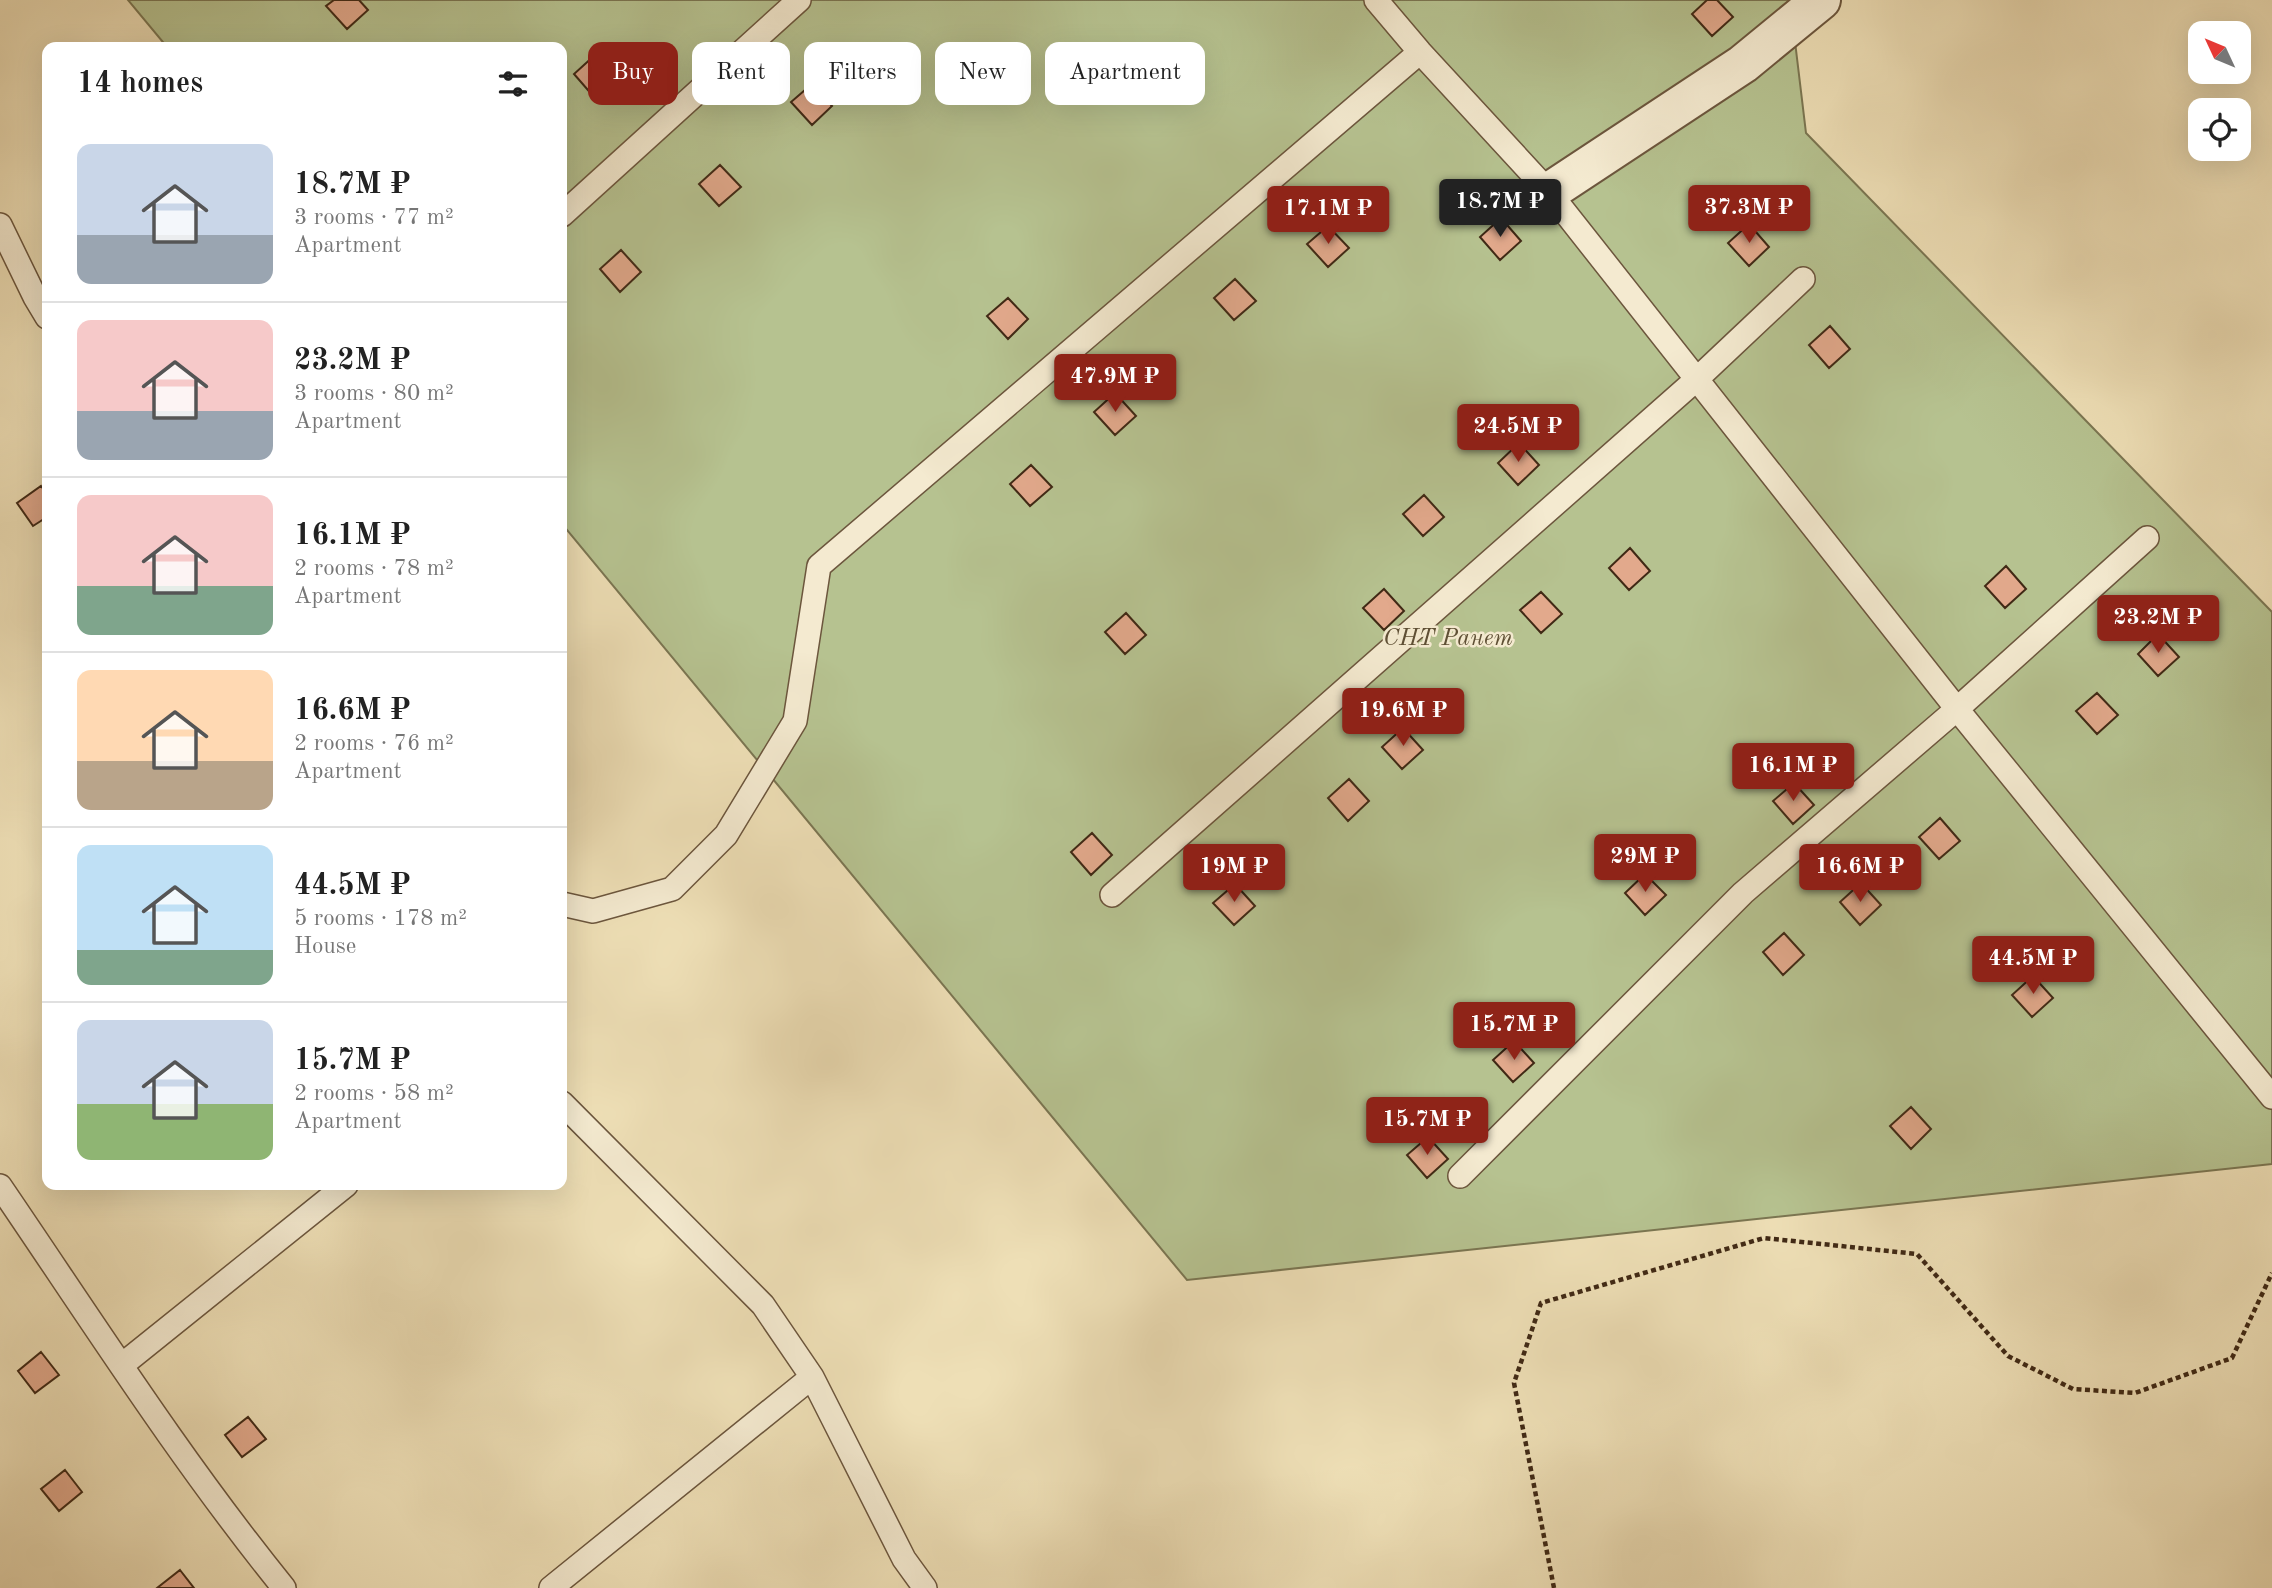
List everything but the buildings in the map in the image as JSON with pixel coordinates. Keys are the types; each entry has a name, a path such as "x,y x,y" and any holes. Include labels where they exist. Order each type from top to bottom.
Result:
{"street":[{"path":"1549,192 1743,64 1821,0"}],"lane":[{"path":"567,210 799,0"},
{"path":"1377,0 1420,52 1549,192 1957,709 2272,1097"},
{"path":"567,905 593,911 672,889 726,835 795,721 820,566 1420,52"},
{"path":"0,225 42,309"},
{"path":"1112,895 1698,378 1803,279"},
{"path":"1460,1176 1743,893 1957,709 2147,538"},
{"path":"567,1108 763,1306 812,1377 904,1559 925,1588"},
{"path":"0,1186 122,1365 251,1547 284,1588"},
{"path":"122,1365 340,1190"},
{"path":"551,1588 812,1377"}],"path":[{"path":"1554,1588 1514,1384 1541,1303 1764,1238 1917,1254 2008,1356 2073,1389 2135,1393 2232,1358 2272,1273"}],"green space":[{"name":"СНТ Ранет","path":"128,0 1790,0 1806,133 2272,612 2272,1164 1187,1280 567,530 567,42 163,42"}]}
